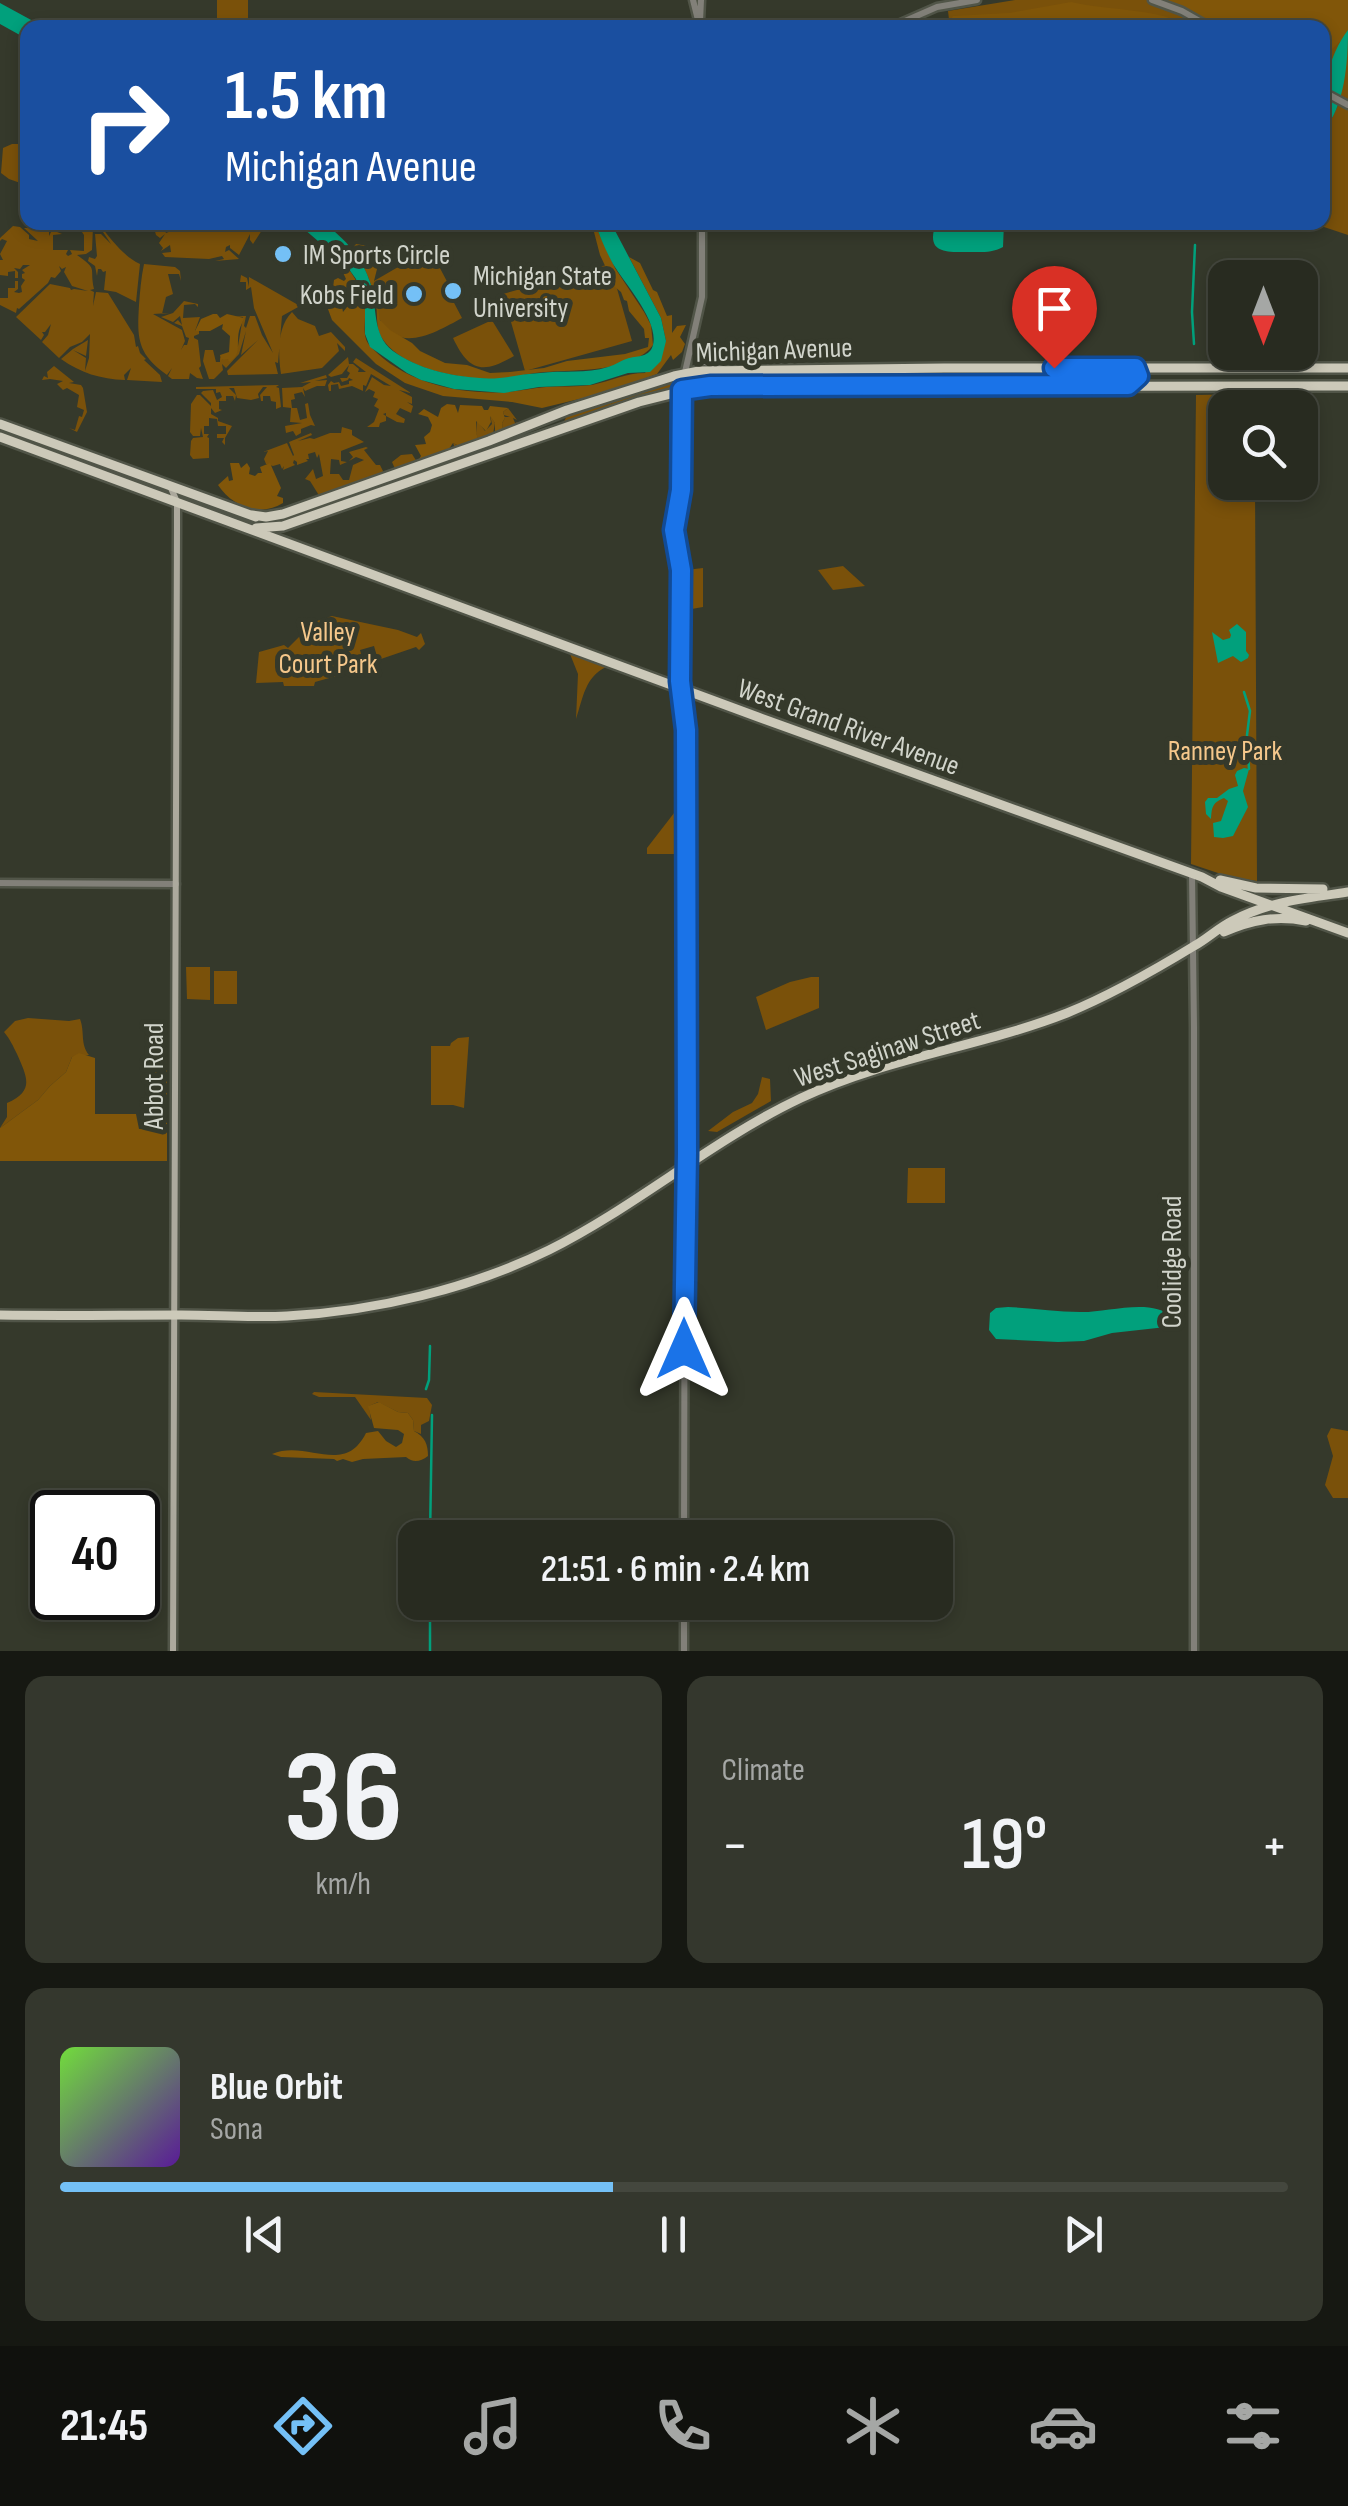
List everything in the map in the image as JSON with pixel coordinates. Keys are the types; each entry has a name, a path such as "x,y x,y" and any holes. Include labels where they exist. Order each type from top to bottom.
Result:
{"main road":[{"name":"Michigan Avenue","path":"252,515 279,515 567,410 684,374 899,368 1208,368"},
{"path":"892,385 891,374 899,368"},
{"path":"1128,385 1138,377 1135,368"},
{"path":"1167,385 1170,374 1186,368"},
{"name":"Michigan Avenue","path":"1318,368 1348,368"},
{"path":"810,386 827,381 827,369"},
{"path":"1258,370 1258,383"},
{"path":"1258,383 1273,370 1276,386"},
{"name":"Michigan Avenue","path":"243,526 272,528 648,399 710,386 1348,386"},
{"path":"562,430 560,418 567,410"},
{"path":"523,443 534,433 533,422"},
{"name":"West Grand River Avenue","path":"0,425 252,515 297,546"},
{"name":"West Grand River Avenue","path":"0,437 1334,928"},
{"path":"63,460 68,454 88,456"},
{"path":"171,486 177,502"},
{"path":"354,502 350,495 355,489"},
{"path":"177,502 182,490"},
{"name":"Abbot Road","path":"174,1651 177,502"},
{"path":"1197,875 1256,888 1348,891"},
{"name":"West Saginaw Street","path":"0,1316 313,1314 361,1308 478,1278 547,1251 801,1098 853,1077 1066,1013 1136,980 1229,922 1301,897 1348,891"},
{"path":"1207,938 1246,922 1270,918 1296,919 1348,933"}],"street":[{"path":"908,20 938,7 977,0"},
{"path":"1152,0 1198,20"},
{"path":"684,1520 686,730 681,688 681,570 674,530 681,490 682,390 702,297 702,230"},
{"path":"690,348 708,364 734,370"},
{"name":"Coolidge Road","path":"1194,1651 1193,947 1197,875"},
{"path":"0,883 176,884"},
{"path":"684,1620 684,1651"}],"green space":[{"path":"217,0 248,0 248,20 217,20"},
{"path":"1015,0 1348,0 1348,100 1330,90 1330,20 949,20 948,11"},
{"path":"1338,105 1348,109 1348,235 1330,229 1330,123"},
{"path":"20,144 20,183 1,173 3,148"},
{"path":"13,226 38,241 26,230 47,230 49,236 52,230 62,234 53,235 53,250 68,250 68,256 72,254 70,250 84,251 82,232 93,230 92,250 77,255 92,269 93,306 96,292 108,293 134,335 136,347 162,382 127,380 131,368 124,375 125,380 83,372 61,359 73,349 88,340 86,356 73,350 86,358 85,371 90,334 59,358 42,342 51,324 42,332 41,340 16,317 50,284 88,291 72,286 64,272 66,267 59,266 61,271 55,278 51,277 16,313 0,305 0,298 8,298 8,288 15,288 15,281 18,289 14,292 22,292 22,270 30,265 14,268 18,278 15,271 8,272 8,276 0,275 0,254 7,241 0,238"},
{"path":"102,230 140,264 136,302 104,290 106,271 98,269 97,276 95,266 88,261 89,257 97,256 95,234 101,234 111,244"},
{"path":"155,230 166,233 262,230 253,244 250,234 239,255 230,245 226,247 225,252 229,250 239,259 215,261 224,259 165,257 162,253 171,252 170,245 161,251 159,243 165,234 160,238"},
{"name":"Kobs Field","path":"424,252 433,255 462,318 420,337 399,337 381,322 374,281"},
{"path":"144,264 180,271 181,281 179,274 168,274 173,294 166,297 162,313 153,314 182,330 185,341 181,350 189,338 182,326 174,323 178,320 182,325 180,316 173,322 161,317 173,313 184,301 198,304 184,305 183,318 200,317 195,331 199,334 194,338 198,340 203,379 190,373 189,379 172,379 168,376 172,368 167,375 144,352 138,327"},
{"path":"610,264 632,341 525,371 503,294"},
{"path":"241,275 247,278 249,287 249,277 300,306 282,316 278,363 275,362 278,374 228,375 227,371 258,340 241,355 246,331 239,354 226,368 222,364 223,370 214,379 209,379 203,361 205,350 213,350 216,362 220,362 220,357 222,360 238,346 243,317 234,316 246,316 246,328 250,316 255,316 273,353 254,308 251,287 246,290 246,282 240,282"},
{"path":"292,312 315,326 319,336 331,332 345,351 337,343 339,351 322,368 281,374 281,333"},
{"path":"490,321 514,356 494,366 478,366 465,358 453,338"},
{"path":"348,357 349,364 358,372 366,372 353,362 356,358 411,393 399,390 412,397 412,404 407,402 413,406 411,413 400,408 396,414 405,419 404,423 386,416 379,427 367,427 374,422 379,409 374,406 378,399 373,397 375,392 365,392 372,377 391,386 371,374 363,391 352,386 339,389 338,384 331,385 329,391 331,381 339,382 341,386 353,380 342,382 340,378 347,378 349,365 342,374 328,375"},
{"path":"54,366 74,382 69,383 83,388 87,412 77,432 69,428 75,430 79,416 82,417 84,410 77,407 79,395 67,388 63,390 57,384 63,381 42,380 44,376 48,378 47,372"},
{"path":"825,372 826,376 819,381 686,385 688,375"},
{"path":"326,375 327,378 315,381 327,380 325,386 305,391 303,388 305,397 302,392 294,394 295,399 291,400 300,420 307,418 308,403 315,426 301,429 296,436 293,431 286,433 285,426 302,423 290,422 291,408 283,407 282,388 302,387 311,382 300,383"},
{"path":"677,381 676,388 564,422 567,415"},
{"path":"279,385 276,387 281,407 276,409 270,396 263,396 261,401 260,395 267,387 263,387 258,394 259,398 251,400 237,398 234,388 229,388 236,395 235,401 233,396 226,396 226,401 219,401 222,410 215,413 211,408 211,414 218,418 218,421 232,426 225,445 224,438 217,438 217,434 226,434 226,426 218,426 217,419 209,418 204,434 209,434 209,458 193,459 191,441 203,437 201,428 200,436 190,432 191,404 200,395 211,406 203,391 213,390 217,400 222,397 216,389 196,387"},
{"name":"Ranney Park","path":"1196,395 1208,395 1208,500 1255,500 1257,881 1191,864"},
{"path":"508,408 517,420 513,418 515,423 518,422 513,428 396,471 392,462 401,455 412,454 417,462 455,448 453,443 460,447 478,440 477,420 485,431 492,424 490,415 495,423 493,434 503,431 503,417 510,417 503,412"},
{"path":"342,427 352,430 352,435 364,442 341,451 341,461 347,462 340,465 339,460 331,459 330,474 349,480 353,465 364,460 356,457 349,461 353,457 349,452 366,447 364,450 380,465 382,476 320,497 305,479 313,469 316,479 323,476 319,454 317,458 315,452 308,454 308,461 297,465 294,460 295,465 283,470 280,464 266,464 268,451 263,452 287,443 293,456 289,442 311,433 298,441 341,433"},
{"path":"843,566 865,586 833,590 818,570"},
{"path":"703,568 703,607 686,610 686,570"},
{"name":"Valley Court Park","path":"332,616 417,637 421,633 425,644 419,650 416,647 378,660 374,646 360,650 365,668 315,682 314,686 256,683 259,652 284,645 288,648 314,622"},
{"path":"570,654 606,667 589,682 576,719 578,674"},
{"path":"681,804 682,854 647,854 647,848"},
{"path":"186,967 210,967 210,1000 187,999"},
{"path":"214,971 237,971 237,1004 214,1004"},
{"path":"819,977 819,1008 766,1030 756,997"},
{"path":"80,1019 89,1055 72,1057 66,1072 38,1100 0,1128 7,1117 7,1103 22,1094 26,1083 24,1070 4,1032 15,1021"},
{"path":"469,1037 464,1108 431,1105 431,1046 450,1046 458,1038"},
{"path":"762,1077 770,1079 771,1101 717,1132 708,1131 752,1103"},
{"path":"908,1168 945,1168 945,1203 907,1203"},
{"path":"314,1392 427,1398 432,1405 429,1421 421,1425 421,1434 414,1431 408,1413 378,1402 369,1406 371,1420 355,1397 319,1397"},
{"path":"1331,1428 1348,1431 1348,1498 1333,1498 1325,1485 1333,1456 1327,1436"}],"shaded area":[{"path":"1167,0 1348,0 1348,34 1332,49 1330,78 1330,20 1204,20"},
{"path":"1071,2 1174,20 950,20 953,16 1009,13"},
{"path":"0,3 31,20 20,20 20,35 0,24"},
{"path":"1348,30 1341,97 1330,121 1330,69"},
{"path":"305,230 332,230 357,256 370,282 381,336 393,351 413,363 435,371 488,378 600,369 643,355 653,345 651,325 613,264 598,230 615,230 661,318 666,341 661,361 650,372 628,373 590,385 504,393 454,389 421,380 370,347 365,334 365,308 356,279 346,265"},
{"path":"1004,230 1003,247 953,252 936,246 933,233"},
{"path":"598,231 615,268 651,325 653,345 644,354 618,365 498,379 436,371 394,351 379,333 370,282 352,249 356,244 379,248 373,262 377,269 374,281 380,320 390,330 445,363 490,373 510,372 648,347 649,338 645,338 644,329 629,311 600,255 594,232"},
{"path":"629,257 640,263 667,316 672,315 672,333 677,326 686,325 680,337 685,344 682,352 673,360 671,355 657,374 604,393 542,408 443,396 405,383 376,364 332,320 325,301 328,290 341,301 343,312 355,297 349,289 333,288 334,280 346,279 340,266 343,262 362,296 368,343 400,370 434,384 489,392 592,385 645,373 666,341 661,318"},
{"path":"213,314 220,318 227,314 244,318 237,353 229,362 221,360 220,355 229,352 230,336 222,329 223,324 210,331 195,331 201,319"},
{"path":"447,404 455,405 458,413 460,405 482,406 484,410 490,406 508,408 503,412 503,430 495,433 490,416 486,431 476,421 478,439 459,446 453,443 449,449 419,459 415,445 426,444 424,437 432,425 428,417 418,414 424,409 438,417"},
{"path":"230,463 239,463 241,468 247,463 249,474 255,476 262,473 260,467 270,463 281,488 277,496 283,498 283,503 256,509 231,499 218,485 228,476 229,481 233,480"},
{"path":"1237,624 1246,632 1248,658 1241,662 1233,656 1218,663 1212,632 1223,640 1230,638 1229,630"},
{"path":"1249,769 1243,791 1248,807 1233,836 1214,837 1213,823 1221,821 1228,801 1224,798 1214,804 1211,819 1206,814 1205,802 1238,786 1235,775"},
{"path":"79,1053 95,1058 95,1114 136,1114 139,1129 150,1129 151,1059 167,1059 167,1161 0,1161 0,1128 38,1100"},
{"path":"1008,1307 1080,1312 1141,1307 1172,1317 1166,1327 1112,1333 1084,1341 996,1339 989,1330 990,1313"},
{"path":"379,1402 408,1413 414,1431 425,1441 428,1456 417,1461 406,1457 352,1462 272,1454 347,1453 366,1433 378,1431 396,1447 402,1443 404,1434 374,1428 368,1406"}],"waterway":[{"path":"1194,344 1195,245"},
{"path":"1244,692 1250,711 1249,769"},
{"path":"426,1389 430,1346"},
{"path":"430,1520 432,1415"},
{"path":"430,1621 430,1651"}],"place":[{"name":"IM Sports Circle","path":"283,254"},
{"name":"Michigan State University","path":"453,291"},
{"name":"Kobs Field","path":"414,294"}],"route":[{"path":"684,1349 686,730 680,681 681,570 674,530 681,490 682,390 710,386 1128,385 1138,376 1135,368 1054,368"}]}
